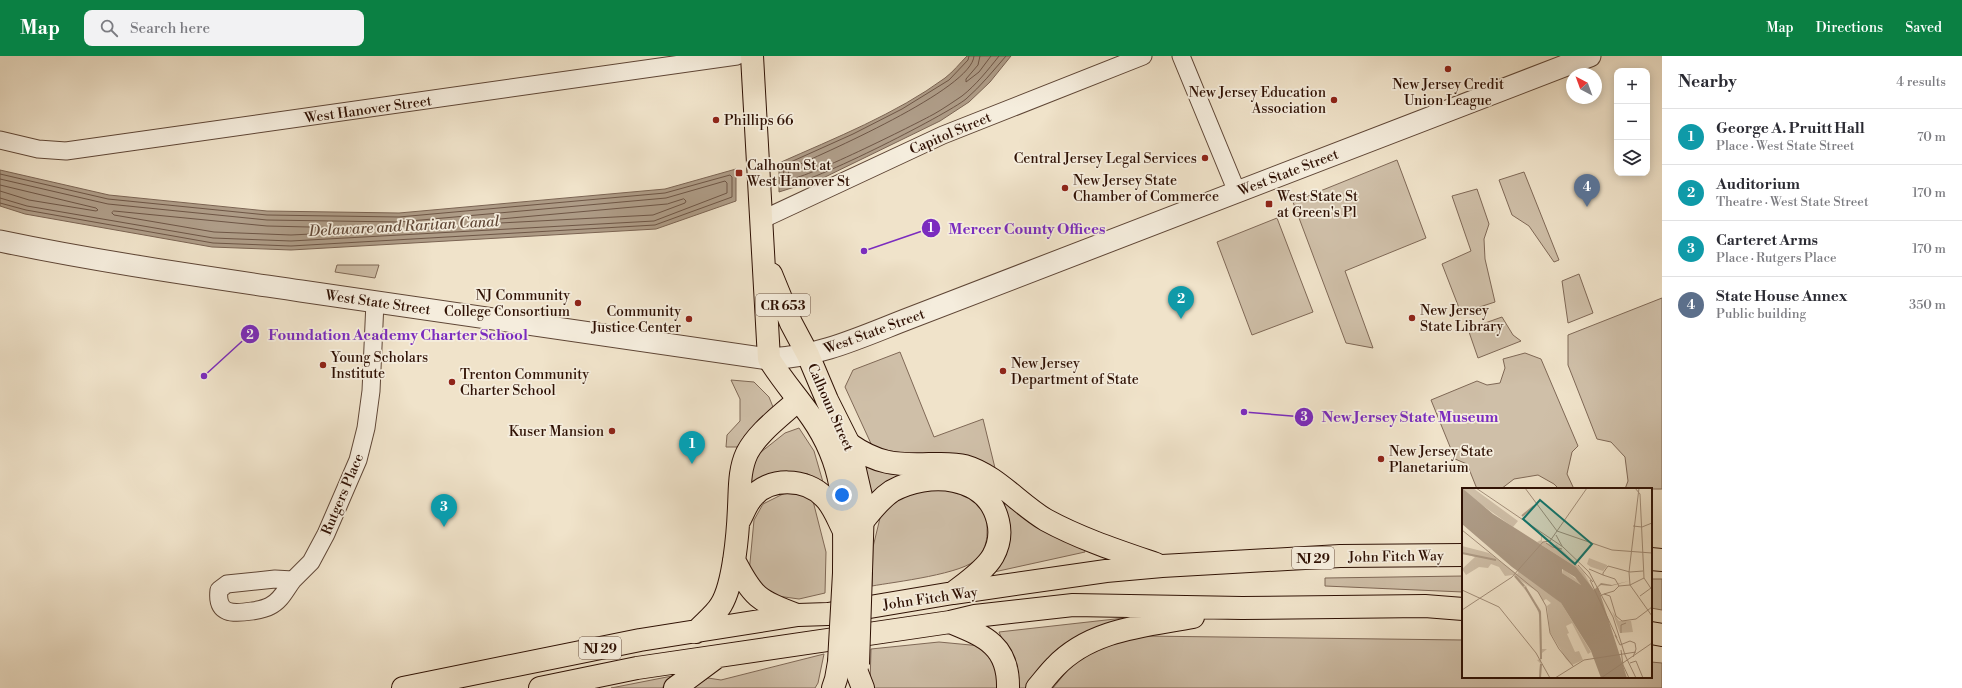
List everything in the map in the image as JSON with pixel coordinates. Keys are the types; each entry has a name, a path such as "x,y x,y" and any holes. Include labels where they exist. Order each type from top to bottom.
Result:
{"main road":[{"name":"Calhoun Street","path":"752,56 769,359 812,418 828,447 840,478 844,504 853,526 853,674 836,679 833,688"},
{"name":"Calhoun Street","path":"764,252 777,291 790,323 808,355 827,400 849,444 863,505 853,526"},
{"path":"696,632 721,605 728,588 734,560 739,522 741,470 747,453 755,441 798,400"},
{"path":"849,444 874,459 888,463 966,466 986,476 1035,512 1058,526 1103,545 1162,566"},
{"path":"739,522 751,499 758,493 774,484 792,482 801,483 813,488 853,526 879,501 893,491 909,485 922,482 952,480 968,483 976,487 988,498 996,513 999,524 998,543 990,560 953,593"},
{"path":"1652,550 1662,549"},
{"name":"John Fitch Way","path":"403,688 519,663 640,640 798,615 828,614 953,593 1106,571 1162,566 1340,556 1462,554"},
{"path":"1652,559 1662,560"},
{"path":"734,560 745,581 758,597 769,604 798,615"},
{"name":"John Fitch Way","path":"540,688 570,686 637,668 950,622 975,616 1073,605 1242,608 1426,606 1462,609"},
{"path":"1037,688 1056,666 1083,645 1111,633 1242,608"},
{"path":"950,622 990,641 1006,663 1008,688"},
{"path":"1652,633 1662,635"},
{"path":"675,688 718,656"}],"street":[{"name":"West Hanover Street","path":"0,140 38,149 66,151 737,56"},
{"name":"Capitol Street","path":"761,220 943,135 1143,56"},
{"path":"1181,56 1237,192"},
{"name":"West State Street","path":"0,241 50,252 169,271 769,359 808,355 910,318 1237,192 1566,60 1590,56"},
{"name":"Rutgers Place","path":"293,580 311,562 326,534 358,460 366,428 371,391 376,302"}],"shaded area":[{"path":"1397,160 1426,238 1345,271 1373,348 1346,343 1293,202"},
{"path":"1524,172 1559,260 1554,262 1529,226 1512,215 1499,180"},
{"path":"1477,189 1489,224 1484,239 1485,259 1495,302 1461,313 1442,264 1471,251 1452,196"},
{"path":"1277,218 1313,312 1252,335 1217,242"},
{"path":"337,265 379,265 375,278 335,272"},
{"path":"1579,274 1593,313 1568,323 1562,281"},
{"path":"1662,298 1662,489 1625,488 1628,481 1625,457 1611,442 1597,439 1568,365 1568,335"},
{"path":"1502,317 1513,335 1521,341 1478,358 1468,329"},
{"path":"900,352 934,437 983,419 995,468 873,448 845,387 853,370"},
{"path":"1525,353 1541,359 1578,446 1572,452 1567,474 1574,488 1558,488 1538,475 1514,479 1502,488 1477,488 1467,464 1455,459 1431,400 1477,381 1487,385 1500,383 1505,368 1503,359"},
{"path":"731,380 754,382 769,397 773,407 745,435 738,447 726,447 727,435 740,421 740,399"},
{"path":"799,428 814,451 825,489 808,474 782,473 741,496 751,460 785,433"},
{"path":"861,462 907,473 886,482 869,495"},
{"path":"960,489 977,502 986,518 986,540 978,558 971,564 945,573 872,586 873,547 881,514 905,492"},
{"path":"785,493 805,495 813,501 826,552 825,593 799,599 770,595 749,573 754,520 763,504"},
{"path":"997,498 1028,518 1085,549 1085,552 994,572"},
{"path":"1462,576 1462,592 1325,586 1325,578"},
{"path":"1652,579 1662,579 1662,610 1652,608"},
{"path":"1124,618 1098,629 1028,688 1015,688 1012,662 999,632"},
{"path":"1142,636 1462,640 1462,678 1652,678 1652,662 1662,663 1662,688 1053,688 1084,650"},
{"path":"939,642 981,646 993,660 998,670 999,681 997,688 872,688 870,685 871,649"},
{"path":"824,654 818,683 815,688 689,688 708,678 721,680"},
{"path":"672,676 662,688 611,688"}],"water":[{"path":"967,56 1011,56 990,82 969,102 940,121 823,178 779,192 779,163 865,125 906,103 945,78"},
{"name":"Delaware and Raritan Canal","path":"736,169 736,201 656,229 291,250 212,247 25,214 0,206 0,170 109,195 267,211 399,213 665,189"}],"place":[{"name":"New Jersey Credit Union League","path":"1448,69"},
{"name":"New Jersey Education Association","path":"1334,100"},
{"name":"Phillips 66","path":"716,120"},
{"name":"Central Jersey Legal Services","path":"1205,158"},
{"name":"Calhoun St at West Hanover St","path":"739,173"},
{"name":"New Jersey State Chamber of Commerce","path":"1065,188"},
{"name":"West State St at Green's Pl","path":"1269,204"},
{"name":"State House Annex","path":"1587,207"},
{"name":"Mercer County Offices","path":"864,251"},
{"name":"NJ Community College Consortium","path":"578,303"},
{"name":"New Jersey State Library","path":"1412,318"},
{"name":"Community Justice Center","path":"689,319"},
{"name":"Auditorium","path":"1181,319"},
{"name":"Young Scholars Institute","path":"323,365"},
{"name":"New Jersey Department of State","path":"1003,371"},
{"name":"Foundation Academy Charter School","path":"204,376"},
{"name":"Trenton Community Charter School","path":"452,382"},
{"name":"New Jersey State Museum","path":"1244,412"},
{"name":"Kuser Mansion","path":"612,431"},
{"name":"New Jersey State Planetarium","path":"1381,459"},
{"name":"George A. Pruitt Hall","path":"692,464"},
{"name":"Carteret Arms","path":"444,527"}]}
